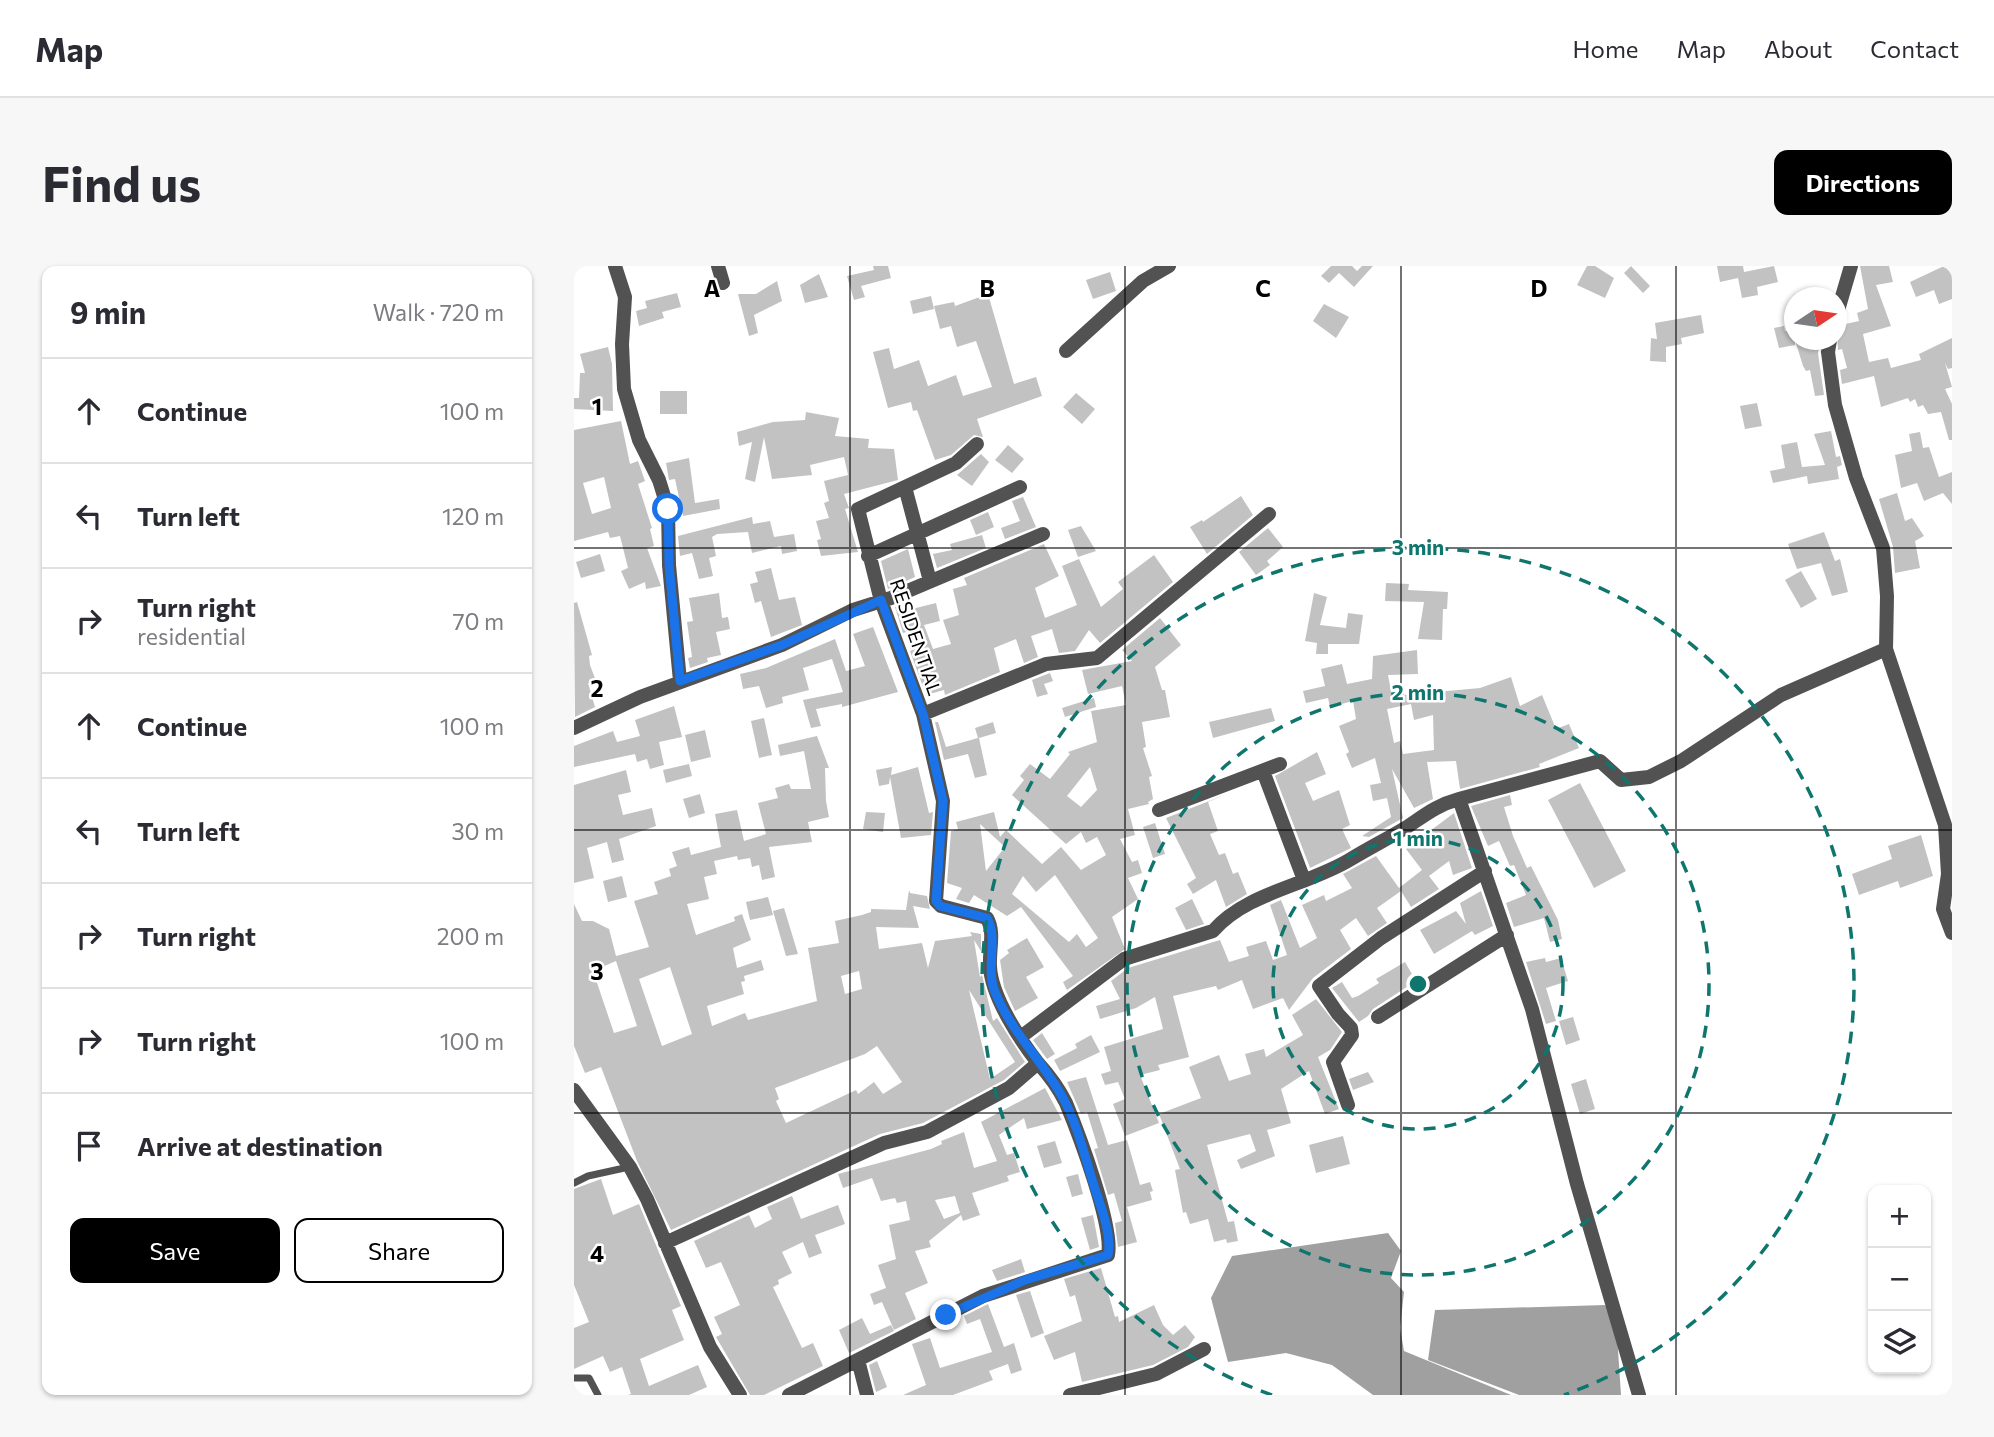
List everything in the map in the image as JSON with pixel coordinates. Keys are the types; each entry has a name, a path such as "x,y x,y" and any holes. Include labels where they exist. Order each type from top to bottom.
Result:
{"street":[{"path":"615,266 625,298 622,344 624,389 639,440 659,480 668,509 669,565 680,681"},
{"path":"718,266 723,283"},
{"path":"1066,351 1143,281 1169,266"},
{"path":"1845,287 1851,266"},
{"path":"1828,350 1835,405 1856,478 1883,548 1887,596 1886,649 1945,825 1948,874 1943,909 1952,933"},
{"path":"930,581 905,487 956,463 977,444"},
{"path":"869,556 1020,486"},
{"name":"RESIDENTIAL","path":"905,487 858,509 881,600 923,714 1046,664 1097,658 1269,514"},
{"path":"574,728 680,681 782,645 881,600 1043,534"},
{"path":"1022,1036 1124,958 1213,931 1223,919 1244,905 1349,860 1408,826 1432,808 1600,761 1621,780 1649,777 1681,761 1781,695 1886,649"},
{"path":"789,1395 984,1296 1108,1255 1103,1214 1065,1101 994,991 989,968 991,924 987,918 940,906 936,901 943,801 923,714"},
{"path":"1159,810 1280,764"},
{"path":"1263,771 1304,880"},
{"path":"1459,799 1532,1009 1577,1184 1639,1395"},
{"path":"1348,1105 1333,1062 1352,1035 1351,1028 1319,986 1381,938 1485,871"},
{"path":"1378,1017 1507,935"},
{"path":"665,1243 884,1143 927,1132 1009,1088 1038,1063"},
{"path":"574,1090 630,1167 710,1347 740,1395"},
{"path":"1070,1395 1156,1374 1204,1349"},
{"path":"858,1360 867,1395"}],"lane":[{"path":"574,1183 588,1176 630,1167"},
{"path":"574,1377 589,1378 598,1395"}],"shaded area":[{"path":"1388,1233 1401,1251 1391,1278 1404,1292 1400,1328 1404,1351 1511,1395 1373,1395 1332,1365 1286,1353 1228,1362 1211,1298 1232,1256"},
{"path":"1605,1305 1616,1320 1621,1395 1519,1395 1428,1360 1435,1310"}],"building":[{"path":"873,266 888,266 891,278 861,286 865,297 854,300 847,276 874,270"},
{"path":"1331,266 1352,266 1357,271 1362,266 1373,266 1354,287 1339,273 1329,283 1321,276"},
{"path":"1587,266 1595,266 1614,278 1605,298 1577,285"},
{"path":"1631,266 1650,286 1643,293 1624,273"},
{"path":"1717,266 1743,266 1744,272 1774,266 1778,282 1757,287 1758,295 1742,298 1738,278 1720,282"},
{"path":"1860,266 1889,266 1893,282 1876,285 1891,326 1863,334 1869,362 1888,358 1891,368 1921,360 1919,354 1952,338 1952,368 1948,369 1945,363 1952,387 1945,389 1952,404 1952,440 1949,440 1941,412 1928,414 1923,405 1918,407 1915,399 1910,402 1908,398 1881,407 1874,376 1842,384 1840,370 1847,368 1842,350 1847,350 1847,324 1859,321 1857,313 1868,309"},
{"path":"1944,266 1952,266 1952,299 1939,304 1934,290 1916,297 1910,282"},
{"path":"1110,272 1116,291 1093,299 1086,280"},
{"path":"819,274 828,297 805,303 800,285"},
{"path":"777,281 782,301 754,315 758,333 749,336 738,294 756,294"},
{"path":"677,293 681,307 662,312 664,318 639,326 636,311 647,308 645,301"},
{"path":"988,294 1014,384 1036,377 1042,396 977,419 983,437 974,435 951,455 935,460 917,410 913,411 911,402 888,408 873,352 889,348 894,369 919,360 928,386 956,375 963,396 992,387 976,341 957,347 951,326 940,329 934,306 954,302 955,306"},
{"path":"931,296 934,309 913,314 910,301"},
{"path":"1324,304 1349,317 1336,338 1313,321"},
{"path":"1701,315 1704,333 1681,338 1682,344 1666,347 1666,362 1650,361 1651,338 1657,339 1655,323"},
{"path":"1784,326 1784,347 1779,348 1774,328"},
{"path":"608,347 612,364 613,411 574,409 574,398 579,398 580,373 585,373 580,354"},
{"path":"1798,350 1818,350 1824,395 1815,396 1810,370 1806,371"},
{"path":"660,391 687,391 687,414 660,414"},
{"path":"1076,393 1095,409 1082,424 1063,407"},
{"path":"1757,403 1762,426 1745,429 1740,406"},
{"path":"806,412 839,418 835,436 869,439 868,448 894,449 898,480 844,494 849,508 845,509 858,552 821,556 817,540 821,539 816,521 829,518 824,503 829,501 824,481 848,475 844,457 810,465 812,475 772,479 764,437 755,482 745,479 752,442 739,446 737,432 773,422 805,420"},
{"path":"621,421 630,464 638,461 645,481 638,484 652,528 654,546 647,548 661,586 646,589 645,582 629,589 621,571 628,568 620,536 610,538 608,532 574,541 574,430","holes":["604,477 611,508 592,514 583,483"]},
{"path":"1831,431 1836,457 1840,456 1842,465 1837,467 1839,479 1808,484 1807,476 1773,483 1770,471 1785,468 1781,445 1797,442 1802,467 1825,465 1814,434"},
{"path":"1920,432 1923,448 1929,447 1939,477 1952,472 1952,504 1943,493 1924,501 1917,483 1901,488 1895,455 1912,451 1909,434"},
{"path":"1008,445 1024,459 1012,473 995,460"},
{"path":"981,454 989,462 972,486 957,475"},
{"path":"689,458 695,503 719,499 720,509 683,516 675,479 669,480 666,463"},
{"path":"1897,493 1905,521 1912,518 1924,536 1915,541 1920,568 1895,573 1893,547 1879,499"},
{"path":"1241,496 1253,515 1207,554 1190,527 1202,520 1203,522"},
{"path":"1023,497 1036,527 1005,539 1001,528 1020,521 1012,501"},
{"path":"988,512 994,527 976,535 970,520"},
{"path":"752,517 753,524 770,521 774,537 794,534 797,551 782,554 781,546 752,553 748,532 717,534 712,537 716,556 709,558 713,576 699,579 692,553 680,556 678,536"},
{"path":"1081,526 1096,551 1078,557 1068,530"},
{"path":"1268,528 1283,547 1267,561 1270,565 1256,575 1239,552"},
{"path":"1824,532 1835,561 1840,559 1848,592 1832,596 1821,563 1797,569 1788,544"},
{"path":"982,535 986,548 937,568 933,554 952,550 950,544"},
{"path":"1044,544 1059,576 1035,588 1045,618 1077,605 1062,566 1079,559 1101,607 1123,589 1118,582 1154,555 1173,582 1100,643 1089,630 1075,651 1059,653 1052,629 1031,636 1038,657 1024,663 1016,639 994,648 1000,672 945,695 944,690 926,695 910,651 916,649 910,631 903,633 895,607 910,600 912,609 936,603 940,621 924,625 933,649 951,644 943,620 959,615 953,589 967,585 964,578"},
{"path":"908,549 915,577 888,589 881,561"},
{"path":"600,554 605,571 581,578 576,562"},
{"path":"771,568 779,600 795,597 802,625 771,637 761,601 755,603 750,584 758,582 755,572"},
{"path":"1801,571 1817,599 1801,608 1785,580"},
{"path":"1386,583 1409,584 1408,590 1448,592 1447,609 1443,609 1442,640 1418,639 1424,602 1385,601"},
{"path":"719,593 722,618 728,617 730,629 716,632 721,655 707,658 708,662 690,668 688,658 692,657 687,622 693,621 689,598"},
{"path":"1314,593 1327,597 1320,625 1346,628 1348,613 1363,615 1359,644 1328,644 1328,654 1316,654 1317,643 1305,641"},
{"path":"577,602 592,655 589,656 590,665 596,681 588,683 595,707 575,717 574,603"},
{"path":"1160,618 1181,645 1155,667 1162,690 1165,690 1170,717 1142,722 1146,747 1143,748 1152,776 1149,777 1153,799 1149,804 1128,809 1135,835 1120,839 1132,862 1138,860 1142,873 1128,878 1138,899 1112,917 1125,949 1067,990 1063,982 1073,976 1021,907 1007,916 974,895 969,903 956,899 962,888 947,883 951,831 958,829 956,822 994,812 1000,837 1006,830 1042,864 1061,847 1081,870 1106,855 1097,837 1086,843 1081,832 1066,844 1012,795 1024,780 1020,776 1030,764 1050,779 1070,754 1068,752 1097,742 1091,711 1126,705 1122,686 1088,694 1082,670 1132,661 1122,650","holes":["1090,767 1097,790 1081,807 1067,796","980,824 1005,847 986,871","1055,875 1098,938 1086,947 1077,934 1069,942 1012,894 1023,876 1036,892"]},
{"path":"873,627 898,692 842,707 842,704 816,709 821,726 811,728 803,700 843,692 832,659 803,668 809,690 782,697 783,703 766,708 759,686 743,689 740,674 766,668 835,639 846,671 865,666 853,634"},
{"path":"1417,650 1418,674 1388,675 1392,696 1480,688 1511,677 1520,706 1542,695 1556,729 1569,724 1579,748 1539,764 1540,767 1460,789 1456,761 1427,762 1433,799 1414,808 1392,769 1403,818 1369,837 1362,836 1391,817 1387,798 1373,801 1370,785 1381,783 1375,758 1352,768 1346,754 1349,752 1339,726 1356,719 1353,701 1330,707 1328,698 1306,703 1303,691 1325,686 1321,669 1342,664 1347,684 1372,679 1373,656","holes":["1411,704 1414,720 1433,715 1434,750 1403,754 1400,741 1394,743 1387,709"]},
{"path":"1050,673 1053,681 1044,684 1048,694 1037,697 1032,680"},
{"path":"1094,698 1096,707 1065,717 1062,708"},
{"path":"674,706 682,737 659,742 664,765 650,769 647,759 637,762 635,754 574,767 574,746 613,731 617,742 640,736 635,720"},
{"path":"1271,708 1275,721 1213,738 1209,722"},
{"path":"764,718 772,755 759,758 751,721"},
{"path":"935,722 938,722 946,747 978,738 975,728 993,722 996,733 979,738 987,775 975,778 968,754 944,760"},
{"path":"705,730 711,757 691,762 685,735"},
{"path":"817,736 829,768 825,768 829,817 808,822 812,842 769,847 775,877 762,880 759,865 752,867 750,858 738,860 737,856 714,861 717,874 704,877 709,899 687,904 696,935 735,921 734,917 742,914 751,940 733,948 737,968 761,960 764,970 744,976 745,981 741,982 744,994 707,1006 712,1026 745,1013 748,1020 817,1001 808,948 839,943 835,921 871,912 871,909 906,910 909,890 910,893 927,896 930,909 913,906 919,928 876,927 879,949 922,943 928,968 935,941 972,936 970,932 981,934 981,951 974,940 980,977 982,975 993,1021 997,1018 1025,1062 1004,1080 923,1123 880,1134 671,1230 637,1161 601,1067 585,1073 574,1046 574,904 582,921 593,921 609,929 616,956 649,947 634,901 658,894 654,882 671,876 669,869 677,866 672,852 689,847 691,855 721,847 715,814 737,810 744,841 766,834 758,803 778,798 775,788 789,784 791,789 811,789 804,751 780,756 778,745","holes":["616,961 637,1026 614,1033 593,971","670,967 692,1034 662,1046 639,979","859,971 862,989 845,994 841,976","969,990 1015,1062 990,1079","877,1046 902,1082 883,1094 874,1082 858,1094 856,1090 786,1123 776,1101 779,1099 775,1088 865,1054"]},
{"path":"1317,752 1326,774 1305,783 1313,801 1339,790 1350,825 1342,829 1351,848 1310,868 1275,776"},
{"path":"689,764 692,776 666,783 663,770"},
{"path":"892,767 891,775 918,767 929,813 933,812 931,835 901,838 890,777 889,784 879,786 876,770"},
{"path":"626,770 631,792 618,795 623,815 652,808 656,826 619,839 624,860 612,863 607,842 587,848 594,878 574,883 574,785"},
{"path":"1580,783 1626,871 1594,888 1548,800"},
{"path":"700,794 705,813 689,818 683,799"},
{"path":"1227,794 1208,802 1218,831 1210,834 1219,855 1225,853 1233,874 1238,872 1247,894 1226,907 1216,880 1193,894 1187,884 1196,878 1166,818"},
{"path":"1510,795 1512,805 1504,807 1513,836 1527,868 1531,866 1558,920 1562,939 1550,942 1544,918 1514,927 1506,903 1526,895 1514,865 1510,866 1499,841 1488,846 1471,806"},
{"path":"866,812 885,813 883,832 863,829"},
{"path":"1454,813 1472,868 1453,875 1449,861 1429,876 1439,889 1411,907 1401,891 1377,908 1387,923 1368,936 1356,918 1340,930 1351,949 1313,978 1289,1010 1283,998 1253,1009 1242,980 1218,990 1216,986 1173,996 1189,1057 1158,1065 1160,1070 1140,1075 1159,1123 1125,1136 1113,1104 1125,1099 1118,1082 1105,1085 1101,1074 1111,1071 1104,1047 1163,1029 1155,997 1136,1008 1100,1019 1096,1006 1120,999 1111,981 1128,968 1220,940 1229,962 1249,956 1246,947 1266,941 1273,960 1287,955 1270,905 1281,900 1300,948 1317,938 1302,905 1324,895 1326,901 1352,888 1343,874 1376,856 1399,888 1422,870 1406,849"},
{"path":"1155,823 1165,854 1153,858 1143,827"},
{"path":"1921,835 1933,876 1900,888 1898,881 1859,895 1852,874 1892,859 1888,846"},
{"path":"622,876 627,897 608,902 603,881"},
{"path":"1481,891 1493,926 1475,935 1472,931 1434,954 1420,930 1456,911 1466,924 1460,903"},
{"path":"768,897 773,915 750,920 746,902"},
{"path":"1192,899 1204,924 1186,930 1175,908"},
{"path":"784,908 798,954 786,956 773,911"},
{"path":"1027,938 1044,967 1026,977 1038,998 1015,1011 1004,987 1000,960 1009,953 1007,950"},
{"path":"1545,958 1546,962 1561,958 1568,981 1546,988 1556,1021 1546,1024 1526,962"},
{"path":"1405,962 1416,981 1373,1009 1359,1022 1332,988 1342,982 1352,998 1358,996 1379,983 1376,979"},
{"path":"1316,999 1342,1032 1330,1050 1318,1057 1339,1109 1325,1114 1309,1071 1281,1089 1291,1123 1267,1130 1275,1156 1241,1169 1237,1160 1256,1151 1250,1134 1207,1145 1228,1222 1234,1221 1238,1241 1227,1243 1226,1239 1214,1242 1208,1219 1190,1224 1186,1212 1183,1213 1175,1170 1180,1169 1159,1114 1201,1098 1189,1067 1219,1055 1229,1081 1251,1074 1245,1054 1264,1049 1266,1057 1303,1035 1292,1015"},
{"path":"1573,1017 1580,1040 1566,1045 1559,1021"},
{"path":"1042,1033 1055,1054 1047,1059 1033,1040"},
{"path":"1091,1035 1100,1052 1060,1071 1054,1060 1077,1048 1075,1044"},
{"path":"1368,1072 1374,1082 1353,1090 1349,1079"},
{"path":"1086,1077 1108,1145 1127,1140 1140,1185 1150,1182 1153,1191 1150,1192 1152,1200 1127,1207 1137,1242 1118,1247 1115,1223 1122,1221 1114,1193 1108,1195 1094,1149 1098,1148 1087,1112 1081,1114 1067,1082"},
{"path":"1586,1079 1595,1109 1580,1114 1571,1084"},
{"path":"1045,1088 1062,1120 1027,1129 1024,1118 999,1135 1007,1155 1014,1153 1020,1172 1007,1176 1009,1181 972,1193 980,1215 963,1221 961,1215 929,1241 931,1247 915,1251 928,1283 905,1293 916,1319 894,1330 882,1302 874,1305 870,1294 886,1288 878,1265 896,1259 889,1225 910,1220 906,1201 897,1203 895,1198 881,1201 872,1178 843,1188 838,1174 931,1149 942,1144 941,1141 964,1132 974,1168 997,1161 981,1122","holes":["955,1196 960,1213 944,1219 935,1200"]},
{"path":"1343,1136 1350,1164 1316,1173 1309,1145"},
{"path":"1055,1141 1062,1163 1044,1168 1037,1146"},
{"path":"1078,1174 1083,1194 1072,1197 1066,1177"},
{"path":"601,1179 613,1215 639,1204 681,1306 672,1310 684,1340 640,1359 649,1386 698,1365 707,1387 689,1395 628,1395 631,1394 622,1367 610,1372 603,1356 574,1369 574,1328 589,1322 574,1285 574,1189"},
{"path":"792,1196 801,1219 838,1205 845,1224 815,1235 822,1253 809,1258 803,1242 782,1252 792,1273 778,1280 779,1284 773,1287 802,1348 813,1343 823,1366 764,1395 750,1395 716,1337 722,1334 714,1317 740,1305 721,1262 706,1268 694,1241 749,1215 755,1228 772,1219 767,1207"},
{"path":"1093,1215 1099,1247 1090,1250 1081,1218"},
{"path":"1021,1259 1025,1272 997,1281 992,1270"},
{"path":"1101,1268 1115,1317 1118,1316 1119,1322 1154,1305 1163,1325 1173,1335 1185,1325 1195,1337 1188,1347 1153,1365 1082,1382 1075,1352 1054,1360 1044,1336 1082,1321 1075,1295 1070,1297 1064,1279"},
{"path":"1030,1291 1044,1333 1031,1338 1016,1295"},
{"path":"988,1304 1004,1347 1014,1343 1022,1370 1011,1374 1008,1364 989,1371 993,1380 953,1395 903,1395 926,1385 912,1344 930,1338 940,1368 992,1352 980,1319 967,1324 964,1316"},
{"path":"862,1318 870,1334 891,1325 894,1331 849,1353 839,1330"},
{"path":"877,1361 887,1387 876,1392 869,1365"}],"route":[{"path":"668,509 669,565 680,681 782,645 835,618 881,600 923,714 943,801 936,901 940,906 987,918 991,924 989,968 994,991 1029,1051 1049,1075 1065,1101 1079,1139 1103,1214 1108,1255 1025,1280 946,1315"}]}
